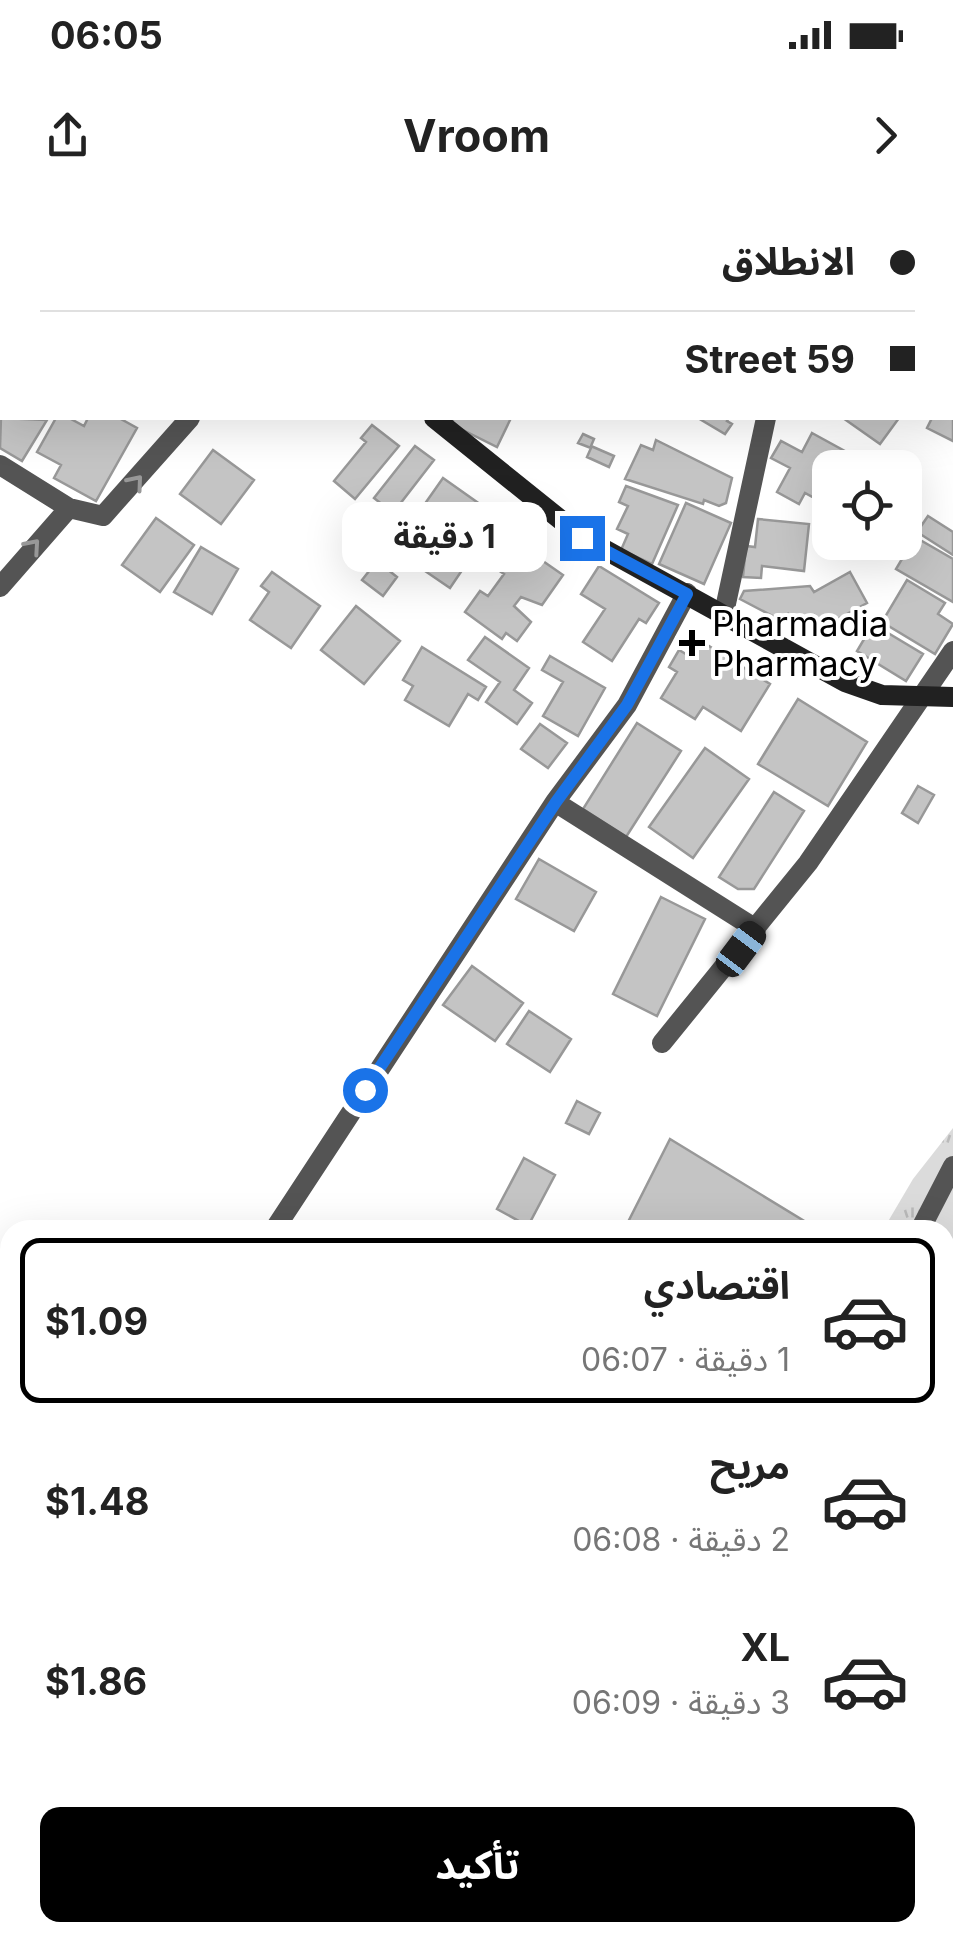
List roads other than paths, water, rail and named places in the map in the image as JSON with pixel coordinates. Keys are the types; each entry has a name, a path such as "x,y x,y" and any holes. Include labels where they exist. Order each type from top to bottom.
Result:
{"street":[{"path":"0,464 68,508 103,516 188,420"},
{"path":"436,420 582,538 845,682 882,694 920,700 953,697"},
{"path":"724,613 766,420"},
{"path":"0,586 68,508"},
{"path":"281,1220 556,802 627,705 687,594"},
{"path":"662,1044 808,862 953,652"},
{"path":"556,802 756,929"},
{"path":"925,1220 953,1166"}],"place":[{"name":"Pharmadia Pharmacy","path":"692,643"}]}
